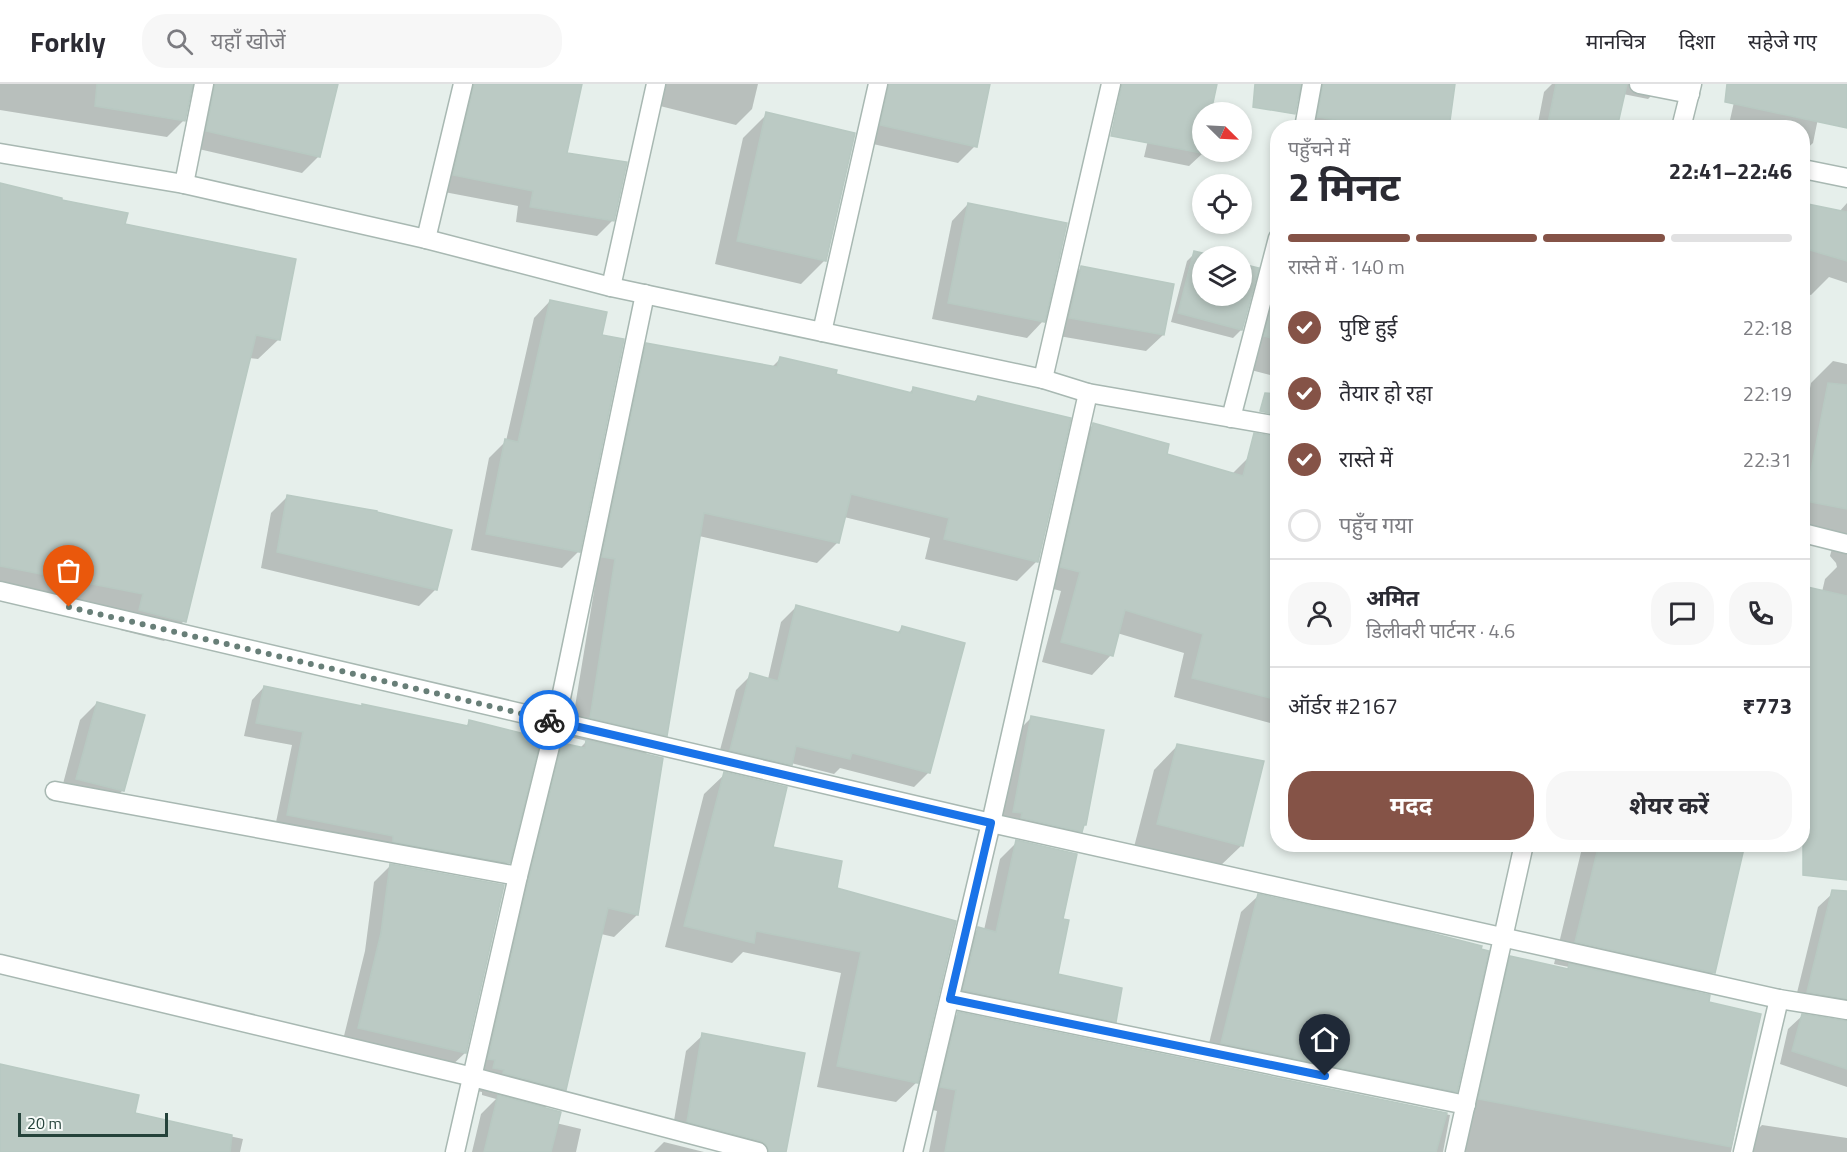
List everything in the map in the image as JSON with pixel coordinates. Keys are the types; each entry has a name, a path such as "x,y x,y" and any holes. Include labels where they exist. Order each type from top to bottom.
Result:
{"street":[{"path":"184,184 204,84"},
{"path":"426,240 463,84"},
{"path":"611,286 656,84"},
{"path":"822,332 878,84"},
{"path":"1043,379 1111,84"},
{"path":"1305,120 1312,84"},
{"path":"1639,84 1691,89 1683,120"},
{"path":"0,153 184,184 645,294 1043,379 1088,393 1270,425"},
{"path":"1810,170 1847,178"},
{"path":"1231,418 1270,269"},
{"path":"455,1152 556,722 645,294"},
{"path":"913,1152 991,823 1088,393"},
{"path":"1810,535 1847,544"},
{"path":"0,591 991,823 1779,999 1847,1010"},
{"path":"55,791 518,876"},
{"path":"1455,1152 1522,852"},
{"path":"0,964 473,1077 758,1152"},
{"path":"950,999 1466,1105"},
{"path":"1743,1152 1779,999"}],"building":[{"path":"97,84 193,84 185,121 95,106"},
{"path":"215,84 338,84 320,157 206,131"},
{"path":"474,84 582,84 567,153 627,162 614,221 530,207 533,191 453,175"},
{"path":"889,84 990,84 977,147 880,125"},
{"path":"1122,84 1217,84 1213,102 1192,102 1192,151 1111,136"},
{"path":"1255,84 1301,84 1295,114 1253,107"},
{"path":"1323,84 1455,84 1450,120 1336,120 1317,117"},
{"path":"1556,84 1627,84 1619,120 1549,120"},
{"path":"1727,84 1847,84 1847,128 1810,120 1725,102"},
{"path":"766,112 855,133 826,261 737,241"},
{"path":"0,183 62,198 62,200 128,213 125,224 296,259 280,340 256,335 186,622 139,610 143,594 0,566"},
{"path":"968,203 1067,223 1045,322 948,303"},
{"path":"1810,204 1847,212 1847,261 1810,250"},
{"path":"1192,259 1192,306 1249,306 1242,330 1178,313"},
{"path":"1081,266 1174,284 1164,335 1069,318"},
{"path":"1252,266 1259,268 1252,294"},
{"path":"550,300 607,312 602,335 624,339 580,552 486,534 505,439 518,442"},
{"path":"1270,313 1270,338 1264,336"},
{"path":"646,343 777,367 780,357 837,370 836,374 912,393 913,387 976,402 978,396 1071,418 1038,562 944,539 949,518 851,494 839,543 704,513 667,736 590,718 615,559 602,557"},
{"path":"1828,383 1847,385 1847,509 1810,502 1810,475"},
{"path":"1265,393 1270,393 1270,413 1260,411"},
{"path":"1093,423 1169,444 1167,454 1243,476 1254,433 1270,436 1270,698 1192,678 1203,634 1125,610 1113,656 1061,642 1080,572 1060,567"},
{"path":"287,495 377,511 452,530 437,590 277,552"},
{"path":"1810,588 1847,596 1847,880 1803,875 1803,852 1810,852"},
{"path":"796,605 900,633 902,626 965,643 930,773 852,753 850,759 796,746 792,765 730,750 750,673 778,681"},
{"path":"264,686 468,726 469,720 541,738 510,863 393,842 393,836 287,815 303,732 256,723"},
{"path":"97,702 145,715 124,791 76,779"},
{"path":"1031,716 1104,730 1086,825 1082,832 1021,818 1022,813 1013,812"},
{"path":"586,740 663,758 638,915 608,908 566,1090 503,1073 504,1070 493,1068 495,1060 488,1059 562,743 585,748"},
{"path":"1177,744 1264,761 1243,846 1157,824"},
{"path":"724,772 787,787 773,847 842,861 837,888 956,921 918,1083 837,1066 861,952 756,931 754,943 684,926"},
{"path":"1016,840 1077,854 1063,919 1069,920 1058,974 1122,988 1116,1022 963,990 978,927 996,932"},
{"path":"1597,852 1743,852 1715,973 1575,942"},
{"path":"390,864 504,885 466,1053 358,1028 381,933"},
{"path":"1832,890 1847,891 1847,999 1807,992"},
{"path":"1258,894 1412,928 1482,946 1481,949 1489,951 1457,1092 1221,1043"},
{"path":"1510,956 1568,969 1569,964 1710,995 1709,1002 1761,1014 1731,1147 1478,1099"},
{"path":"958,1012 1447,1113 1436,1152 945,1152 956,1090 940,1087"},
{"path":"1802,1014 1847,1021 1847,1069 1792,1051"},
{"path":"702,1033 805,1053 786,1152 769,1152 766,1144 761,1141 687,1122"},
{"path":"0,1064 139,1095 135,1113 232,1135 230,1152 0,1152"},
{"path":"498,1095 561,1112 551,1152 484,1152"}],"way so far":[{"path":"69,607 549,720"}],"route":[{"path":"549,720 991,823 950,999 1325,1076"}]}
